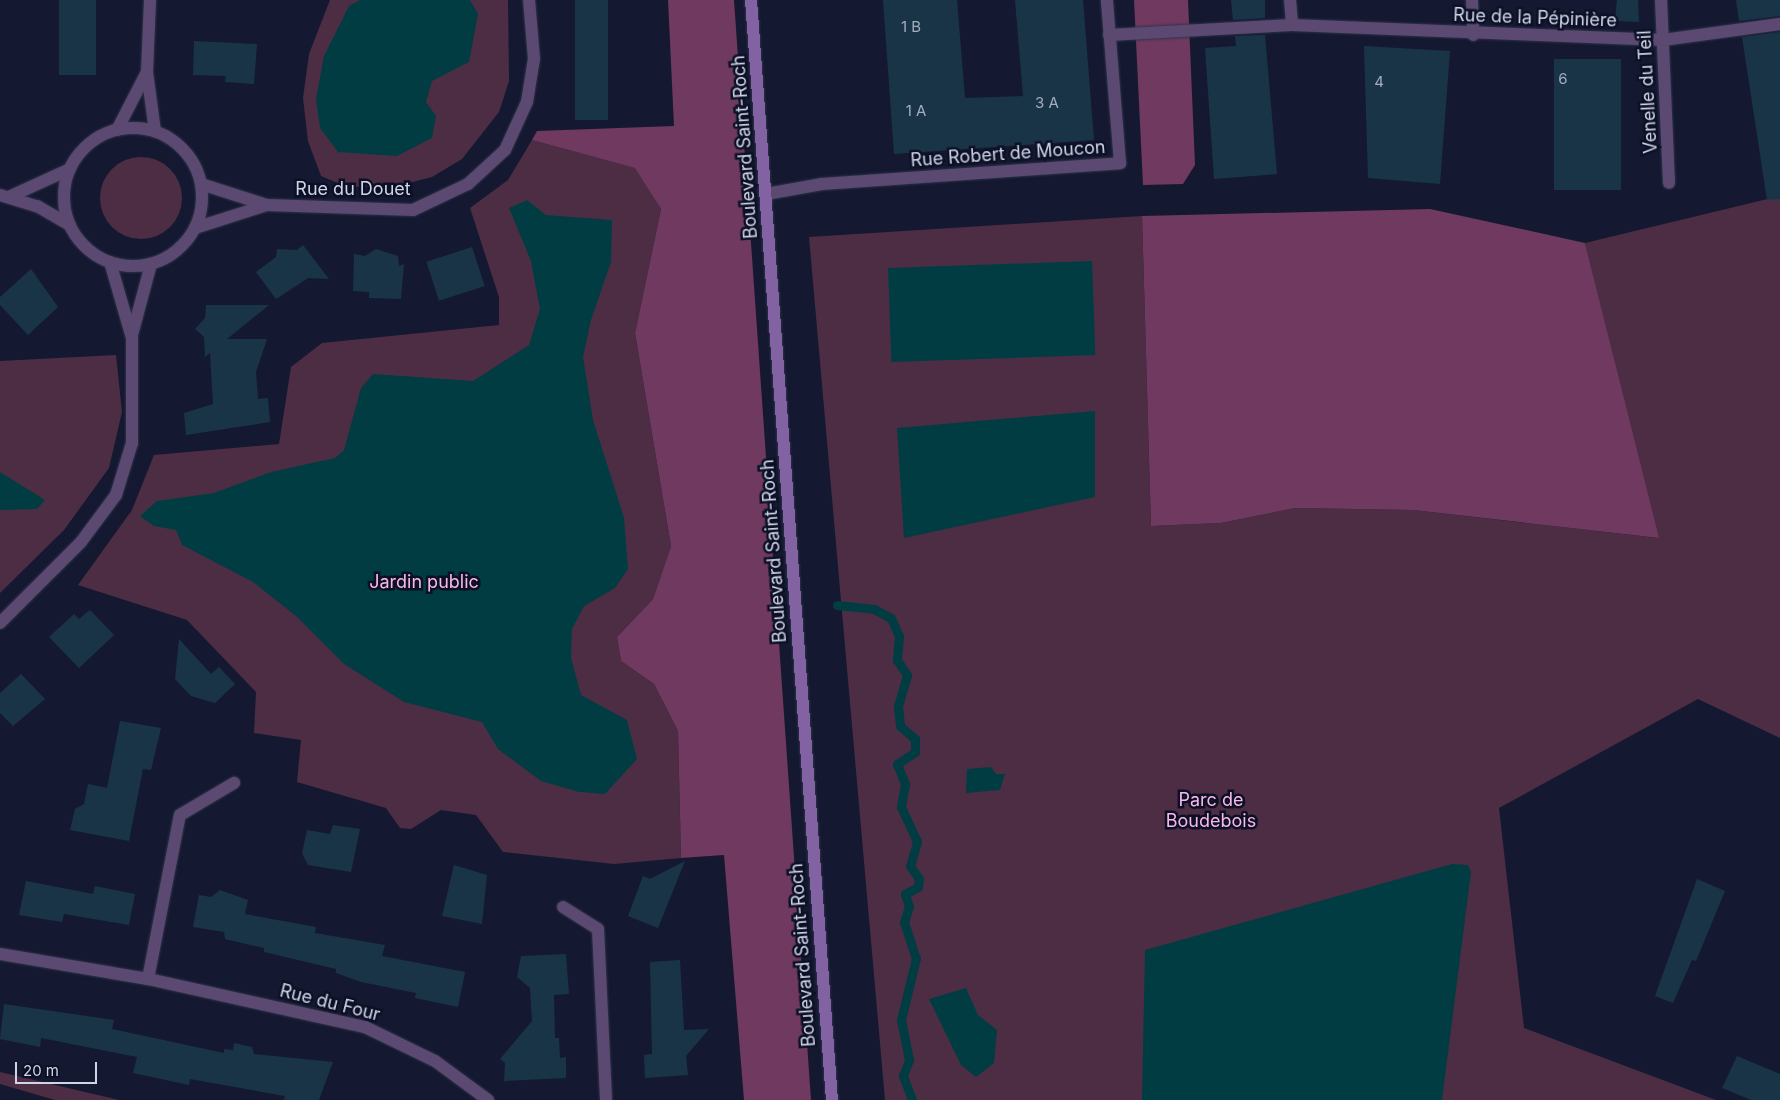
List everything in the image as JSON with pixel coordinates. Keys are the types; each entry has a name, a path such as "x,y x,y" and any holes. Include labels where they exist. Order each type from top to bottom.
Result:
{"main road":[{"name":"Boulevard Saint-Roch","path":"751,0 832,1100"}],"street":[{"path":"150,0 147,72 155,131"},
{"name":"Rue du Douet","path":"267,205 413,210 468,184 505,150 527,102 534,59 529,0"},
{"name":"Rue Robert de Moucon","path":"766,194 822,184 1120,163 1107,0"},
{"path":"1290,0 1292,25"},
{"path":"1472,0 1473,35"},
{"name":"Venelle du Teil","path":"1662,0 1662,40 1669,183"},
{"name":"Rue de la Pépinière","path":"1109,35 1292,25 1473,35 1662,40 1780,24"},
{"path":"117,130 147,72"},
{"path":"6,195 70,225 94,254 110,262 151,264 184,244 195,228 202,206 201,184 186,151 155,131 117,130 87,147 70,169 65,188 70,225"},
{"path":"6,195 70,169"},
{"path":"201,184 267,205"},
{"path":"195,228 267,205"},
{"path":"110,262 132,338"},
{"path":"0,623 81,542 116,495 132,443 132,338 151,264"},
{"path":"148,979 180,814 234,784"},
{"path":"563,907 598,929 606,1100"},
{"name":"Rue du Four","path":"0,954 148,979 365,1027 435,1061 488,1100"}],"green space":[{"path":"330,0 508,0 509,81 499,112 462,159 432,177 397,186 347,187 321,176 308,141 303,98 309,54"},
{"name":"Jardin public","path":"532,140 636,168 661,209 635,333 671,546 653,599 617,637 621,661 654,684 678,731 681,858 614,864 503,852 476,815 441,810 411,829 400,828 386,808 297,782 301,740 254,733 256,692 187,620 78,585 132,510 154,455 279,444 291,367 322,343 499,325 499,297 470,208 508,180"},
{"path":"141,157 157,160 170,169 179,182 182,198 179,214 170,227 157,236 141,239 125,236 112,227 103,214 100,198 103,182 112,169 125,160"},
{"name":"Parc de Boudebois","path":"1780,196 1780,738 1698,699 1499,808 1524,1028 1716,1100 885,1100 809,237 1142,216 1151,526 1221,523 1295,508 1413,510 1658,538 1585,243"},
{"path":"116,355 122,412 109,468 64,530 0,593 0,361"},
{"path":"0,1072 119,1100 55,1100 0,1084"}],"shaded area":[{"path":"360,0 470,0 478,14 469,62 432,81 426,102 436,116 432,138 397,156 338,152 320,128 316,99 324,56 349,6"},
{"path":"668,0 734,0 811,1100 744,1100 724,855 681,858 678,731 654,684 621,661 617,637 653,599 671,546 635,333 661,209 635,168 532,140 537,131 674,126"},
{"path":"1134,0 1188,0 1195,165 1183,184 1143,185"},
{"path":"527,200 546,215 612,220 611,262 591,320 583,357 593,420 624,518 628,569 615,588 584,606 572,629 571,658 581,695 627,720 637,759 605,794 579,792 541,781 498,749 482,722 404,702 344,664 296,616 253,582 182,545 176,530 154,526 140,516 157,501 214,493 271,472 335,458 344,450 361,388 373,374 473,381 529,345 540,309 531,261 509,208"},
{"path":"1430,209 1585,243 1659,538 1413,510 1295,508 1221,523 1151,526 1142,216"},
{"path":"1092,261 1095,355 891,362 888,268"},
{"path":"1095,411 1095,497 904,538 897,428"},
{"path":"0,472 45,500 37,509 0,510"},
{"path":"991,767 996,774 1005,774 1000,790 966,793 967,769"},
{"path":"1452,864 1468,865 1471,872 1442,1100 1142,1100 1145,950"},
{"path":"966,988 978,1015 997,1030 994,1063 976,1077 961,1065 929,999"}],"building":[{"path":"59,0 96,0 96,75 59,75"},
{"path":"575,0 608,0 608,120 575,120"},
{"path":"883,0 957,0 965,98 1023,96 1015,0 1083,0 1094,140 894,154"},
{"path":"1231,0 1265,0 1265,18 1233,20"},
{"path":"1617,0 1638,0 1639,22 1615,21"},
{"path":"1736,0 1780,0 1780,16 1739,21"},
{"path":"1780,32 1780,199 1767,200 1742,37"},
{"path":"1265,35 1277,174 1214,179 1205,48 1236,46 1235,36"},
{"path":"194,41 257,44 254,84 225,82 226,76 193,75"},
{"path":"1364,46 1450,51 1440,184 1368,178"},
{"path":"1554,59 1621,59 1621,190 1554,190"},
{"path":"303,245 329,279 308,278 276,299 256,272 276,257 277,249 297,250"},
{"path":"472,247 485,286 439,301 426,262"},
{"path":"376,249 398,256 399,266 404,264 401,299 369,298 369,292 353,291 354,254 365,256"},
{"path":"31,269 58,307 28,335 0,305 0,297"},
{"path":"206,305 269,305 227,339 267,339 256,372 258,399 268,398 270,422 186,435 184,413 213,404 210,353 205,357 204,337 195,329 205,318"},
{"path":"90,610 114,635 79,668 49,637 74,614 79,619"},
{"path":"179,639 211,674 219,667 235,684 215,703 191,696 175,679"},
{"path":"21,674 45,699 13,726 0,713 0,693"},
{"path":"120,721 161,728 151,770 143,769 129,841 70,830 75,809 84,804 88,784 107,788"},
{"path":"333,825 360,829 351,872 308,865 302,853 307,830 330,834"},
{"path":"685,861 658,928 628,916 643,876 650,879"},
{"path":"454,865 487,875 482,924 442,916"},
{"path":"1697,879 1725,891 1696,961 1692,960 1673,1003 1655,996"},
{"path":"26,881 93,894 95,886 135,894 129,925 64,914 62,922 19,915"},
{"path":"220,890 248,900 245,914 316,927 315,933 385,945 382,956 465,972 458,1007 415,998 416,993 361,982 336,973 336,969 264,952 264,948 225,939 224,932 193,927 199,895 211,897"},
{"path":"566,954 569,994 554,995 555,1038 559,1038 560,1058 566,1057 566,1078 504,1081 505,1063 500,1059 532,1021 530,988 517,977 521,956"},
{"path":"680,960 684,1030 709,1029 686,1056 688,1075 645,1078 644,1055 652,1054 650,962"},
{"path":"4,1004 114,1020 112,1029 224,1053 224,1049 233,1050 234,1043 252,1047 254,1054 333,1062 319,1100 284,1100 285,1096 190,1079 189,1085 133,1073 137,1057 41,1038 40,1047 0,1039"},
{"path":"1737,1056 1780,1074 1780,1100 1751,1100 1722,1088"}],"waterway":[{"path":"837,605 874,609 891,618 899,636 897,660 907,675 898,706 900,726 915,739 915,752 897,764 905,784 901,807 917,842 910,866 919,879 918,887 905,894 909,906 904,922 916,958 901,1020 909,1060 903,1076 912,1100"}]}
